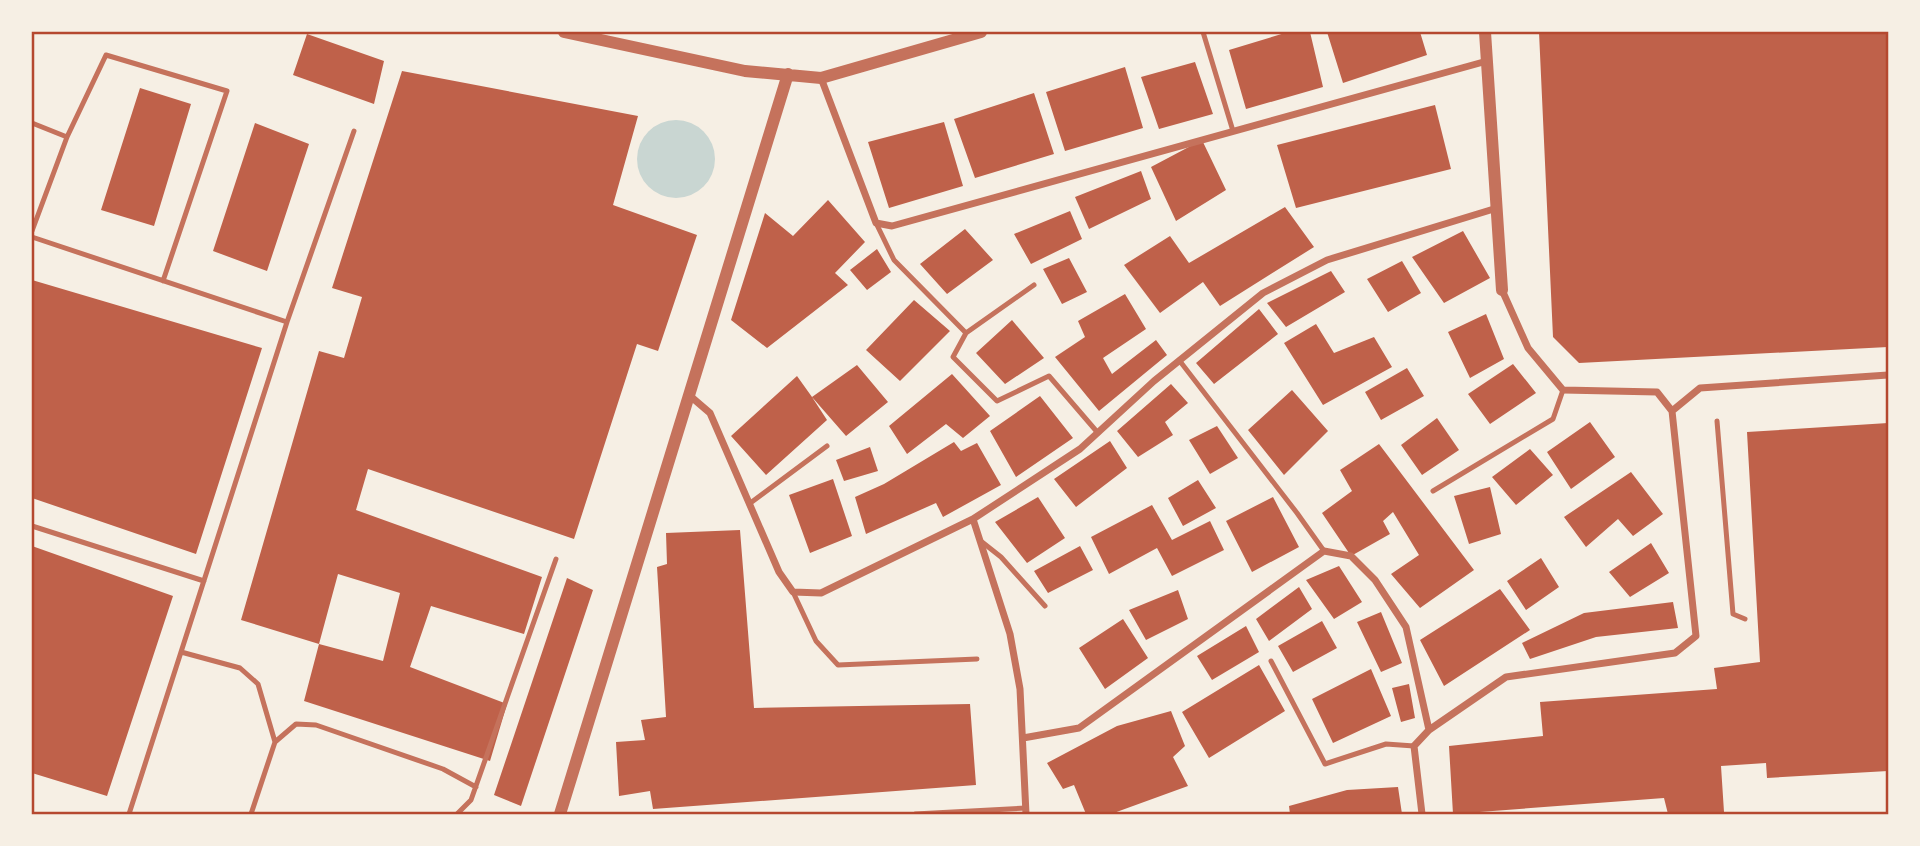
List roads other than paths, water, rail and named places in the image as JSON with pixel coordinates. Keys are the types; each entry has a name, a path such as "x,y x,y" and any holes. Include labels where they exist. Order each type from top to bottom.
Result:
{"street":[{"path":"565,32 745,71 821,78 981,32"},
{"path":"1422,814 1413,746 1429,730 1506,677 1675,653 1696,636 1672,411 1657,392 1563,390 1528,348 1502,290 1485,32"},
{"path":"821,78 876,223 892,226 1487,61"},
{"path":"560,814 788,75"},
{"path":"689,395 710,413 779,572 793,592 821,593 973,519 1080,449 1179,360 1263,293 1327,260 1497,208"},
{"path":"1672,411 1700,388 1888,375"},
{"path":"973,519 1010,634 1020,689 1026,811"},
{"path":"1023,738 1079,728 1324,551 1351,556 1375,580 1406,628 1429,730"}],"lane":[{"path":"1203,32 1233,131"},
{"path":"32,231 67,136 106,55 227,91 163,281"},
{"path":"32,123 67,136"},
{"path":"129,814 287,322 354,131"},
{"path":"876,223 894,261 966,333"},
{"path":"32,237 287,322"},
{"path":"1034,285 966,333 953,357 998,401 1049,376 1098,433"},
{"path":"1179,360 1324,551"},
{"path":"1433,491 1553,419 1563,390"},
{"path":"1717,421 1733,614 1745,619"},
{"path":"749,504 827,446"},
{"path":"32,526 204,581"},
{"path":"979,540 1001,557 1045,606"},
{"path":"457,814 471,800 556,559"},
{"path":"793,592 816,642 838,665 977,659"},
{"path":"181,652 240,668 258,684 275,742"},
{"path":"1271,661 1325,764 1386,744 1413,746"},
{"path":"251,814 275,742 296,724 316,725 443,769 476,787"},
{"path":"915,814 1026,811"}]}
